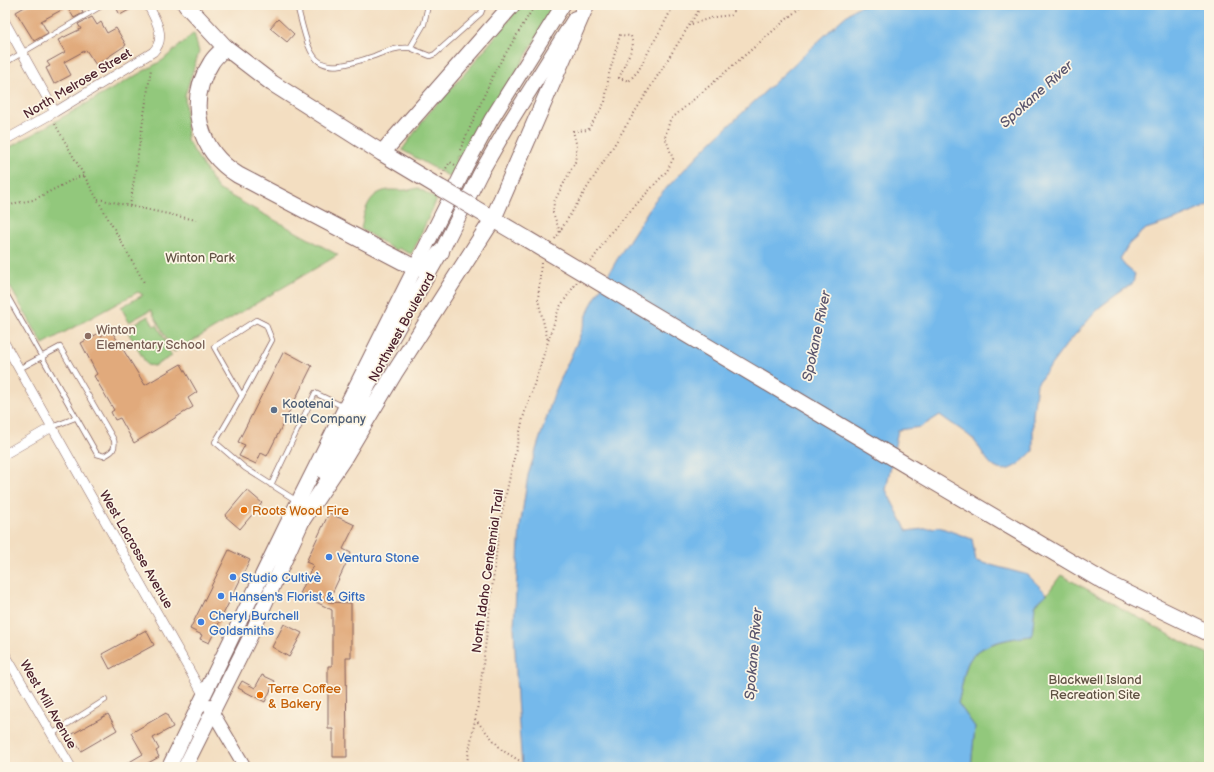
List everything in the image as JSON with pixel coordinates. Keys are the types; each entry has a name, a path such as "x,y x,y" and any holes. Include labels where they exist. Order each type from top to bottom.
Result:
{"highway":[{"path":"186,5 225,47 272,83 382,153 442,182 474,208 1106,583 1209,634"},
{"path":"382,153 512,5"},
{"path":"302,520 493,219 586,5"},
{"path":"225,47 211,62 203,78 197,105 198,122 203,135 208,147 218,159 238,175 415,268 420,270 426,267 441,252"}],"main road":[{"name":"Northwest Boulevard","path":"169,767 298,502 491,120 562,5"},
{"name":"Northwest Boulevard","path":"185,767 249,639 302,520 339,448 386,349 441,252 480,174 510,122 583,5"}],"street":[{"name":"North Melrose Street","path":"5,140 55,112 153,52 159,44 160,30 148,5"},
{"path":"5,22 55,112"},
{"name":"West Lacrosse Avenue","path":"5,344 245,767"},
{"path":"5,454 52,427"},
{"name":"West Mill Avenue","path":"5,654 71,767"}],"lane":[{"path":"5,63 103,5"},
{"path":"297,5 310,49 322,64 330,67 349,65 396,48 410,48 423,55 430,56 435,54 481,13 484,5"},
{"path":"410,48 424,24 428,5"},
{"path":"5,292 40,357 97,454 104,456 113,451 115,446 114,440 60,347 40,357 19,369"},
{"path":"242,396 214,347 256,320 266,325 272,336 272,340 242,396 215,442 245,468 298,502"},
{"path":"271,485 315,393 345,408"},
{"path":"52,427 75,418"},
{"path":"52,734 105,700"}],"path":[{"path":"459,154 494,71 534,5"},
{"path":"560,232 553,213 554,202 575,162 577,147 573,131 588,130 605,102 609,74 620,35 631,36 633,46 619,78 629,81 638,71 674,5"},
{"path":"555,239 702,5"},
{"path":"691,24 714,17 732,15 736,5"},
{"path":"589,264 611,232 667,171 673,159 665,136 670,120 803,5"},
{"path":"130,206 151,69"},
{"path":"55,124 145,284"},
{"path":"442,182 450,162 458,167 459,162"},
{"path":"5,208 16,203 33,200 78,177 84,176"},
{"path":"98,199 196,220"},
{"path":"542,260 538,300 548,342"},
{"name":"North Idaho Centennial Trail","path":"466,767 475,719 500,522 523,418 559,308 581,277"},
{"path":"475,719 502,750 520,761 520,767"}],"green space":[{"path":"521,5 556,5 461,166 461,157 457,156 457,164 450,177 402,150 427,115 473,64"},
{"name":"Winton Park","path":"194,33 199,52 185,95 187,140 218,189 338,255 174,352 151,310 129,322 121,307 143,295 138,292 43,344 5,278 5,150 163,60"},
{"path":"418,188 437,199 411,254 398,248 396,251 361,229 368,204 376,195 389,190 407,190"},
{"path":"148,316 154,326 157,325 172,356 154,366 147,365 129,334 130,326"},
{"name":"Blackwell Island Recreation Site","path":"1061,575 1190,646 1209,654 1209,767 971,767 975,727 958,703 967,665 974,655 988,646 997,642 1032,636 1035,605 1047,594"}],"water":[{"name":"Spokane River","path":"863,5 1209,5 1209,205 1177,219 1146,229 1129,244 1120,259 1125,266 1135,274 1133,283 1101,306 1066,345 1037,384 1033,415 1033,451 1012,468 1001,470 989,462 973,439 940,415 921,427 898,430 886,490 907,531 939,527 972,539 976,561 1028,575 1047,594 1035,605 1032,636 1016,638 989,645 974,655 967,665 958,703 975,727 971,767 522,767 514,625 520,527 528,475 554,394 579,338 590,307 619,256 655,200 707,146 840,21 854,9"}],"building":[{"path":"28,5 79,5 83,13 74,18 67,7 41,21 48,33 34,41 16,12"},
{"path":"115,5 138,5 120,15"},
{"path":"92,17 97,25 101,22 107,33 116,28 126,45 96,65 86,50 64,62 71,75 54,84 46,68 50,66 47,62 65,52 58,40 81,29 78,24"},
{"path":"278,19 294,34 287,42 270,28"},
{"path":"111,330 145,385 181,364 197,392 188,398 193,407 134,443 120,418 115,420 111,412 114,410 94,376 97,374 81,343 99,333 101,336"},
{"path":"284,351 312,366 267,456 261,453 256,464 239,456 245,445 238,442"},
{"name":"Roots Wood Fire","path":"247,490 262,503 240,529 225,516"},
{"path":"329,513 355,525 343,549 351,553 328,602 351,603 351,658 346,658 347,757 333,757 333,729 328,729 328,666 332,666 332,610 300,594 313,565 306,562"},
{"path":"229,550 250,560 209,643 200,639 202,635 190,629"},
{"path":"284,624 302,633 289,657 272,647"},
{"path":"146,630 154,645 110,669 102,654"},
{"name":"Terre Coffee & Bakery","path":"262,675 275,681 265,702 238,688 242,681 255,688"},
{"path":"166,713 173,727 153,738 159,749 156,751 159,757 141,767 121,767 143,754 131,733"},
{"path":"108,714 117,730 81,751 71,735"}],"place":[{"name":"Winton Elementary School","path":"88,336"},
{"name":"Kootenai Title Company","path":"274,410"},
{"name":"Roots Wood Fire","path":"244,510"},
{"name":"Ventura Stone","path":"329,557"},
{"name":"Studio Cultivè","path":"233,577"},
{"name":"Hansen's Florist & Gifts","path":"221,596"},
{"name":"Cheryl Burchell Goldsmiths","path":"201,622"},
{"name":"Terre Coffee & Bakery","path":"260,695"}]}
